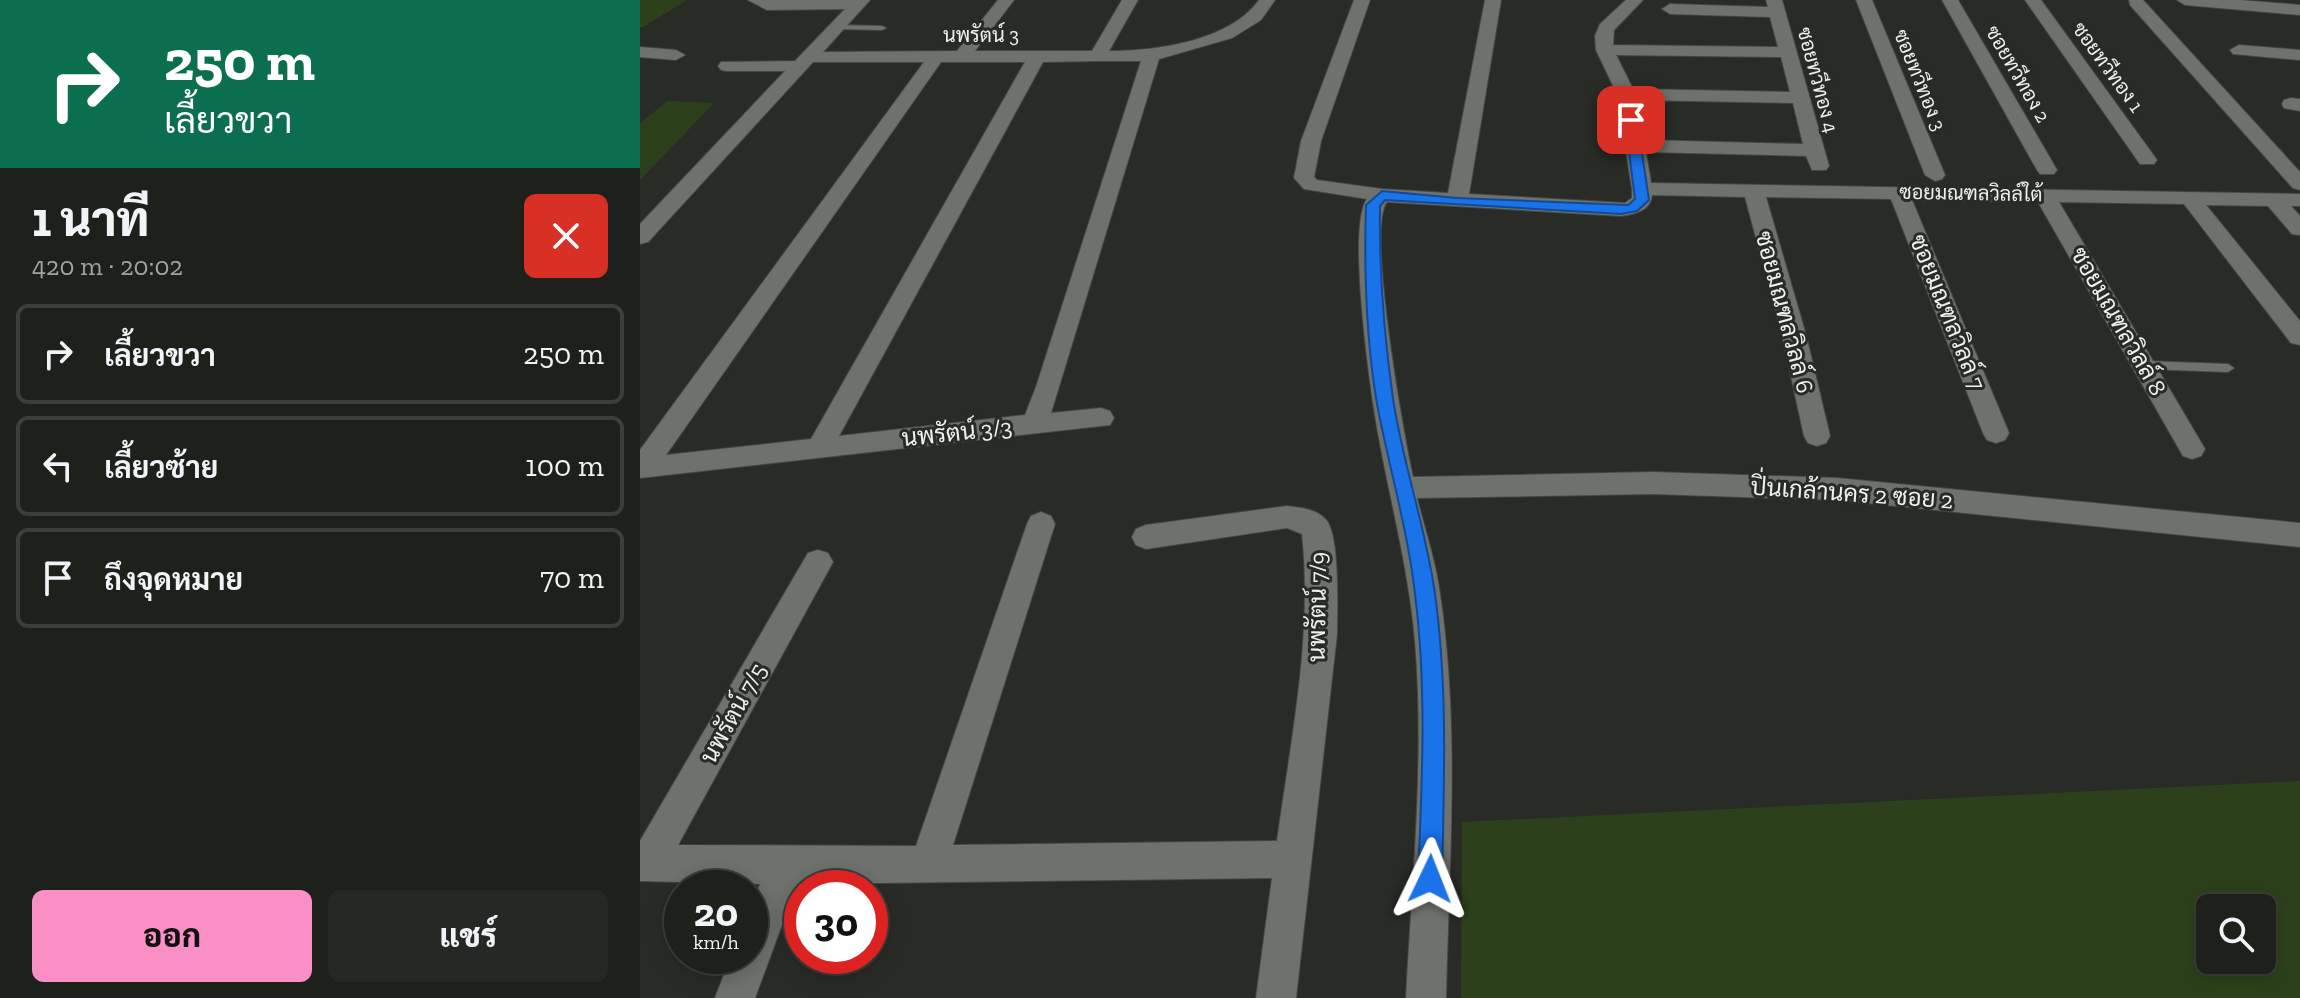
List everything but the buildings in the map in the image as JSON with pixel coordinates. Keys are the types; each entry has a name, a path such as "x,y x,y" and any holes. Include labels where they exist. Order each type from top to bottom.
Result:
{"street":[{"path":"756,0 767,5 860,2"},
{"path":"962,57 1006,0"},
{"path":"1097,57 1130,0"},
{"name":"นพรัตน์ 3","path":"727,66 936,57 1151,56 1235,30 1255,17 1267,0"},
{"path":"1362,0 1315,129 1304,178 1311,185 1457,202 1621,210 1639,205 1642,189 1626,94 1605,50 1603,36 1606,28 1635,0"},
{"path":"1457,202 1493,0"},
{"name":"ซอยทวีทอง 3","path":"1864,0 1935,175"},
{"name":"ซอยทวีทอง 2","path":"1950,0 2046,182"},
{"name":"ซอยทวีทอง 1","path":"2033,0 2147,160"},
{"path":"2185,0 2300,10"},
{"path":"640,237 860,2"},
{"path":"2136,2 2300,184"},
{"path":"1670,9 1776,6"},
{"name":"ซอยทวีทอง 4","path":"1776,6 1820,171"},
{"path":"1605,50 1788,52"},
{"path":"2239,50 2300,55"},
{"path":"640,52 676,55"},
{"name":"นพรัตน์ 3/3","path":"641,468 1034,424 1049,387 1151,56"},
{"path":"641,468 936,57"},
{"path":"820,446 1036,58"},
{"path":"1626,94 1801,98"},
{"path":"1636,146 1815,150"},
{"name":"ซอยมณฑลวิลล์ใต้","path":"1642,189 1898,191 2046,182 2190,198 2300,200"},
{"name":"ซอยมณฑลวิลล์ 8","path":"2046,182 2192,449"},
{"name":"ซอยมณฑลวิลล์ 6","path":"1753,189 1794,335 1817,436"},
{"name":"ซอยมณฑลวิลล์ 7","path":"1898,191 1996,433"},
{"path":"1382,195 1373,205 1372,270 1385,400 1401,488 1425,590 1431,646 1435,730 1426,998"},
{"path":"2190,198 2300,337"},
{"path":"2274,200 2300,229"},
{"path":"1034,424 1101,418"},
{"name":"ปิ่นเกล้านคร 2 ซอย 2","path":"1401,488 1653,483 1837,489 2300,535"},
{"name":"นพรัตน์ 7/9","path":"1146,537 1287,517 1305,520 1316,528 1322,578 1321,634 1292,859"},
{"path":"928,865 1041,524"},
{"name":"นพรัตน์ 7/5","path":"644,863 818,562"},
{"path":"644,863 785,866 1292,859 1276,998"},
{"path":"735,998 785,866"}],"lane":[{"path":"837,27 882,28"},
{"path":"2145,365 2228,368"}],"green space":[{"path":"640,0 687,0 643,27 640,27"},
{"path":"668,101 714,103 640,180 640,123"},
{"path":"2300,781 2300,998 1461,998 1462,822"}],"route":[{"path":"1430,879 1435,730 1431,646 1425,590 1401,488 1385,400 1370,239 1373,205 1382,195 1457,202 1632,208 1642,200 1631,120"}]}
